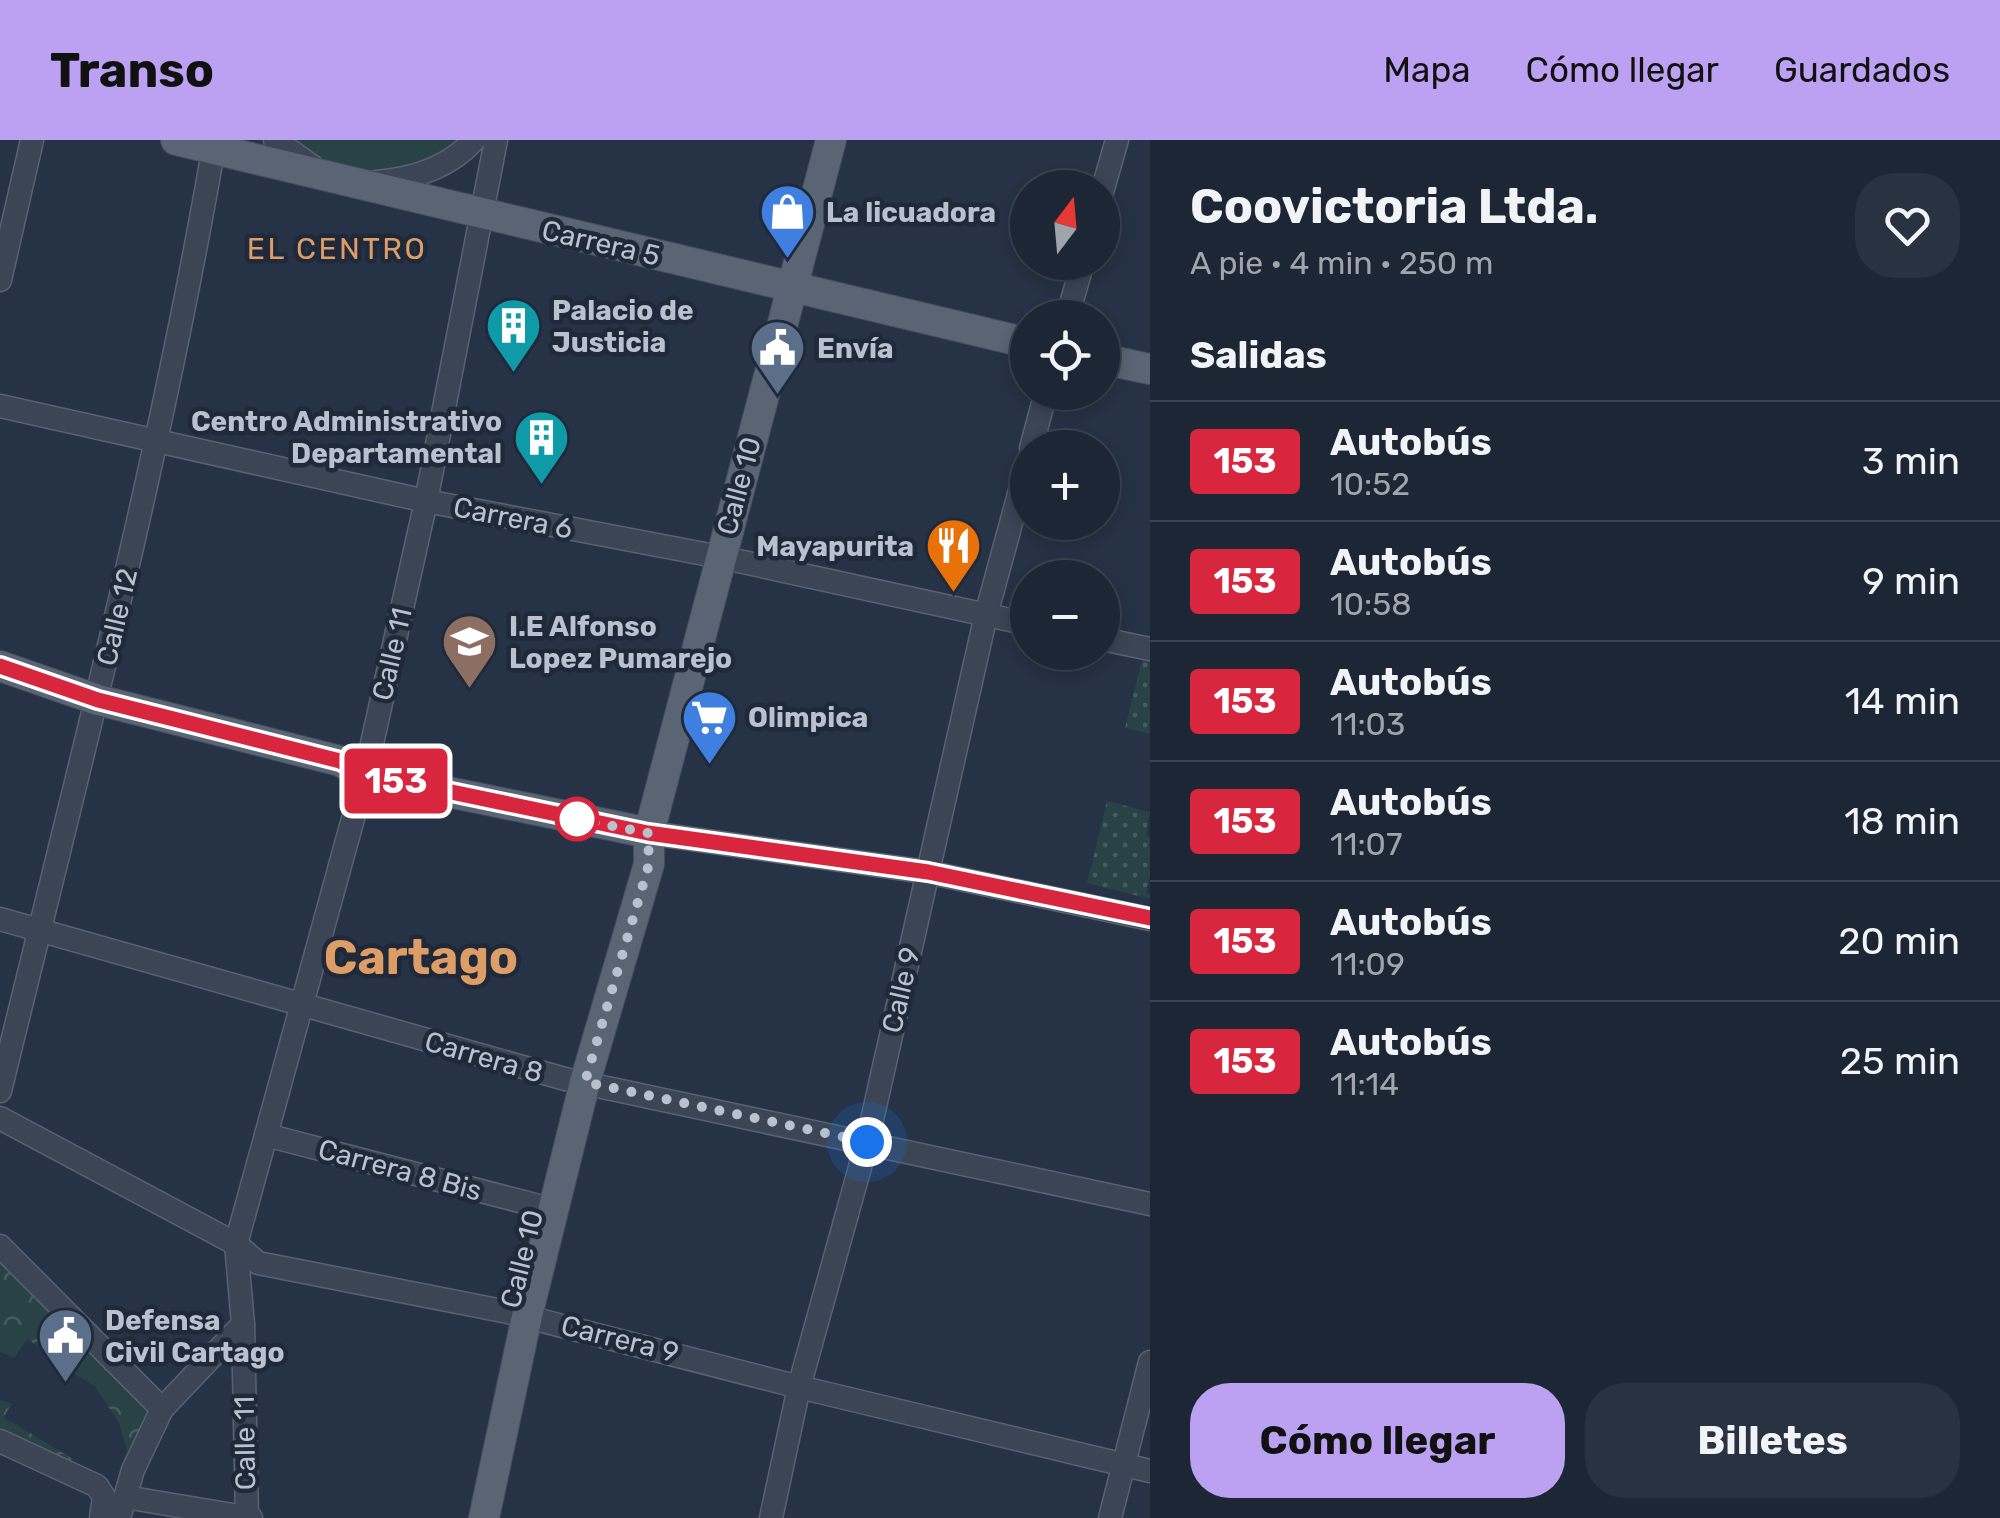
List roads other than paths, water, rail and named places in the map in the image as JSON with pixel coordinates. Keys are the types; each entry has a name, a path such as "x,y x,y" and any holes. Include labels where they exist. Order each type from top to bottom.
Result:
{"main road":[{"name":"Carrera 5","path":"176,140 214,144 342,181 1010,339"},
{"name":"Calle 10","path":"484,1518 535,1205 649,864 648,833 831,140"},
{"path":"1120,363 1150,369"},
{"path":"0,666 96,709"},
{"path":"0,688 96,709 336,779 365,774 648,833"},
{"name":"Calle 10","path":"463,1518 575,1080"}],"street":[{"path":"0,280 3,251 32,140"},
{"path":"275,140 304,163 342,181 397,180 423,174 447,162 474,140"},
{"name":"Calle 11","path":"248,1518 243,1324 236,1244 365,774 426,501 496,140"},
{"path":"1108,170 1117,140"},
{"name":"Calle 12","path":"0,1090 96,709 157,443 214,144"},
{"name":"Carrera 6","path":"0,406 426,501 720,557 1010,620"},
{"name":"Calle 9","path":"771,1518 799,1387 867,1142 986,615 1010,527"},
{"path":"1120,644 1150,650"},
{"path":"648,833 928,872 1150,918"},
{"name":"Carrera 8","path":"0,920 575,1080 1150,1204"},
{"name":"Carrera 9","path":"0,1118 236,1244 258,1264 518,1314 1150,1472"},
{"name":"Carrera 8 Bis","path":"266,1134 535,1205"},
{"path":"0,1246 162,1409"},
{"path":"243,1324 162,1409 133,1470 122,1508 248,1518"},
{"path":"1110,1518 1150,1362"},
{"path":"0,1441 97,1486 104,1497 102,1518"}],"place":[{"name":"La licuadora","path":"787,261"},
{"name":"Palacio de Justicia","path":"513,375"},
{"name":"Envía","path":"778,397"},
{"name":"Centro Administrativo Departamental","path":"541,486"},
{"name":"Mayapurita","path":"953,595"},
{"name":"I.E Alfonso Lopez Pumarejo","path":"470,691"},
{"name":"Olimpica","path":"709,766"},
{"name":"Defensa Civil Cartago","path":"66,1385"}],"district":[{"name":"EL CENTRO","path":"337,249"},
{"name":"Cartago","path":"421,957"}]}
